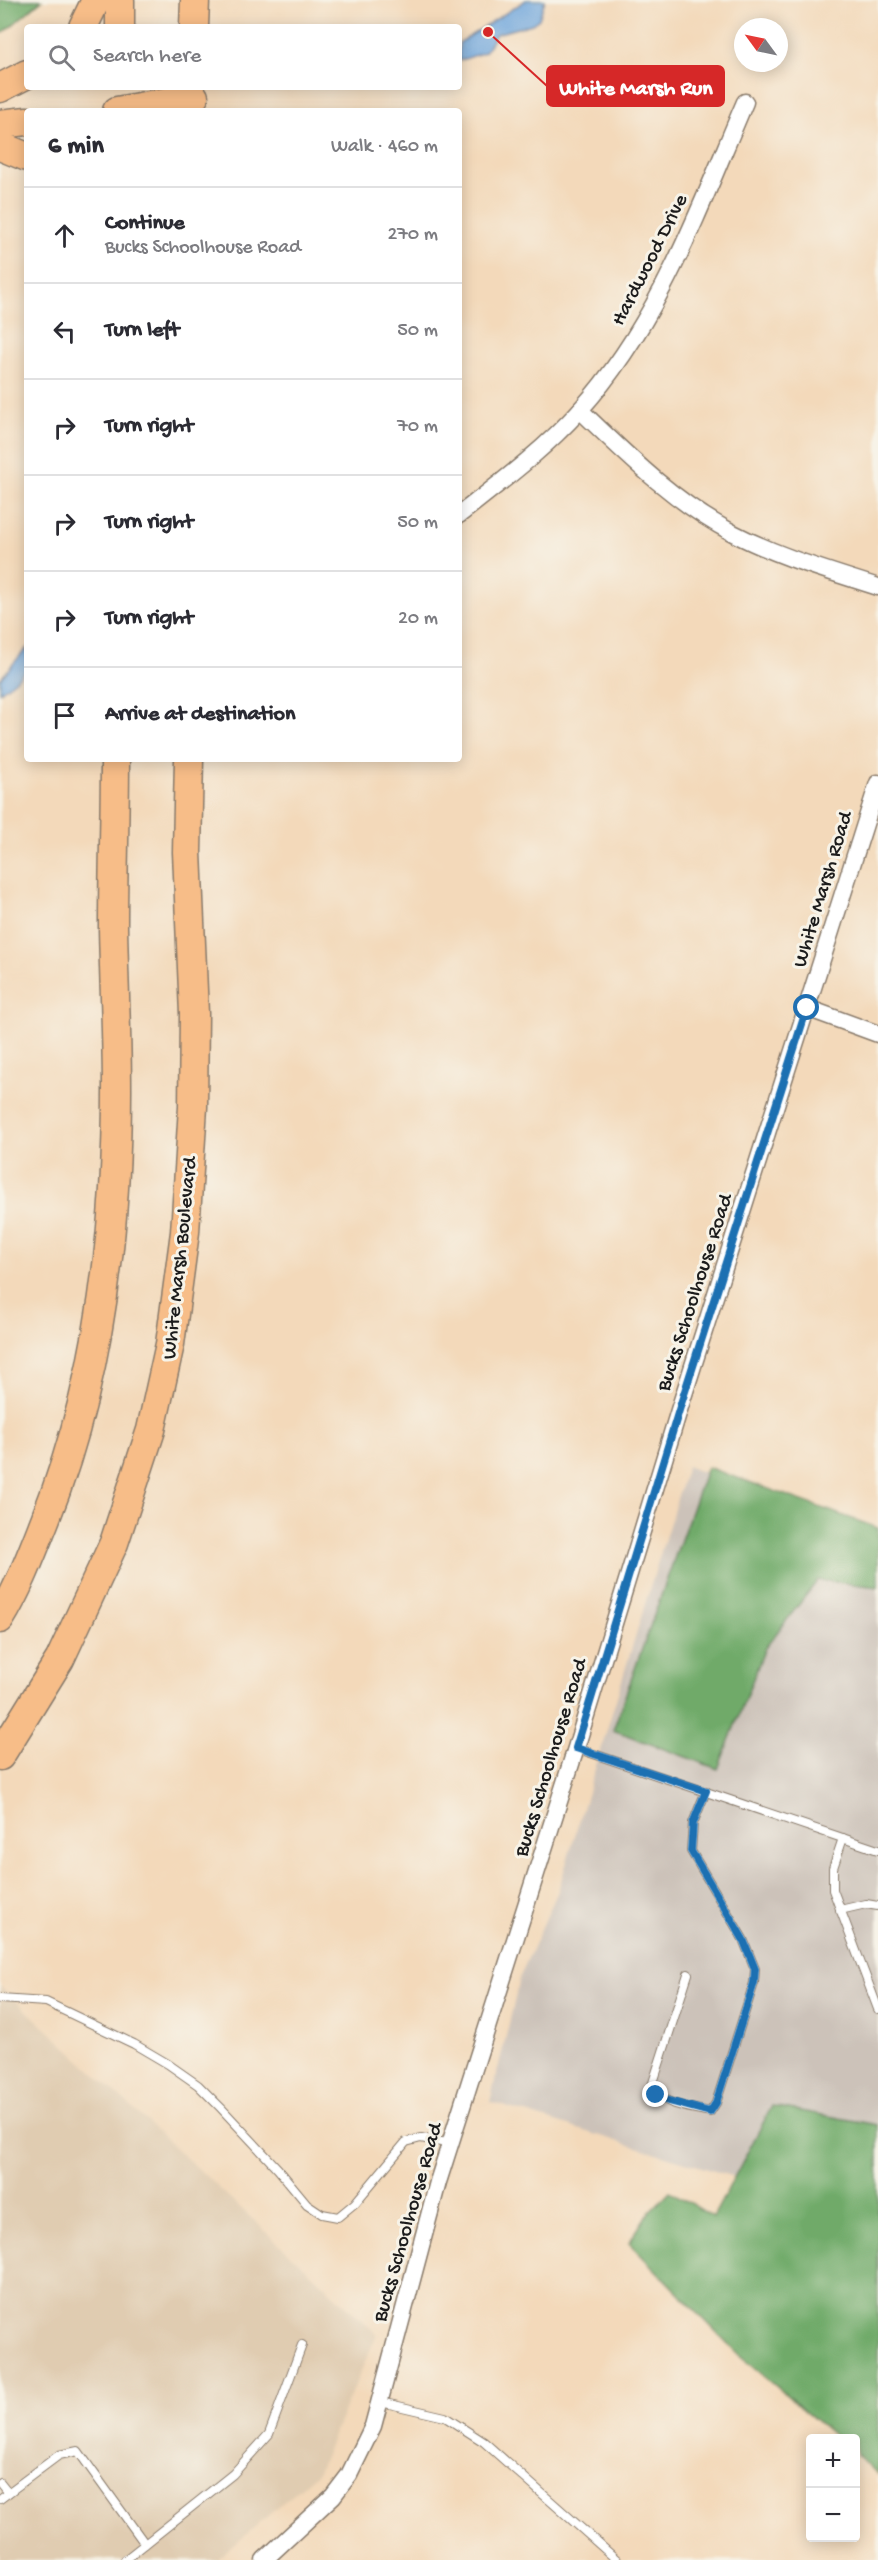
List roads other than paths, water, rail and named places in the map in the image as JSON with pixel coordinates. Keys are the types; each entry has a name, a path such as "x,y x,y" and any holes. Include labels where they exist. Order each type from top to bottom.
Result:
{"highway":[{"path":"84,24 96,0"},
{"path":"120,0 120,24"},
{"path":"194,24 195,0"},
{"path":"0,88 24,76"},
{"path":"0,88 24,85"},
{"path":"119,108 120,90"},
{"path":"163,90 194,98"},
{"path":"136,108 194,98"},
{"path":"0,124 24,121"},
{"path":"0,146 24,156"},
{"path":"0,1619 34,1548 65,1470 84,1397 102,1312 114,1186 117,1091 114,926 115,762"},
{"name":"White Marsh Boulevard","path":"0,1756 60,1659 114,1543 151,1430 170,1344 185,1232 193,1107 194,1014 187,852 189,762"}],"street":[{"name":"Hardwood Drive","path":"462,513 512,473 580,410 616,365 648,317 679,257 745,102"},
{"path":"580,410 641,469 672,493 731,532 791,559 878,587"},
{"name":"White Marsh Road","path":"807,1008 878,783"},
{"path":"807,1008 878,1034"},
{"name":"Bucks Schoolhouse Road","path":"264,2560 333,2496 349,2475 363,2449 381,2402 408,2288 451,2144 576,1748 679,1410 807,1008"}],"lane":[{"path":"576,1748 878,1850"},
{"path":"688,1974 652,2086 656,2095 665,2100 710,2112 719,2092 754,1983 755,1969 743,1939 691,1851 693,1823 706,1791"},
{"path":"843,1838 833,1868 833,1890 878,2009"},
{"path":"840,1910 866,1904 878,1906"},
{"path":"0,1999 46,2002 134,2044 168,2064 198,2085 278,2169 306,2204 322,2214 338,2217 355,2203 406,2142 421,2138 451,2144"},
{"path":"125,2560 233,2474 269,2434 302,2345"},
{"path":"381,2402 445,2417 461,2426 484,2442 618,2560"},
{"path":"0,2483 4,2496 59,2455 78,2451 146,2544"}],"water":[{"path":"526,0 545,0 539,19 532,24 496,34 485,52 462,60 462,41"},
{"path":"24,651 24,671 0,692 0,679"}],"place":[{"name":"White Marsh Run","path":"488,32"}]}
